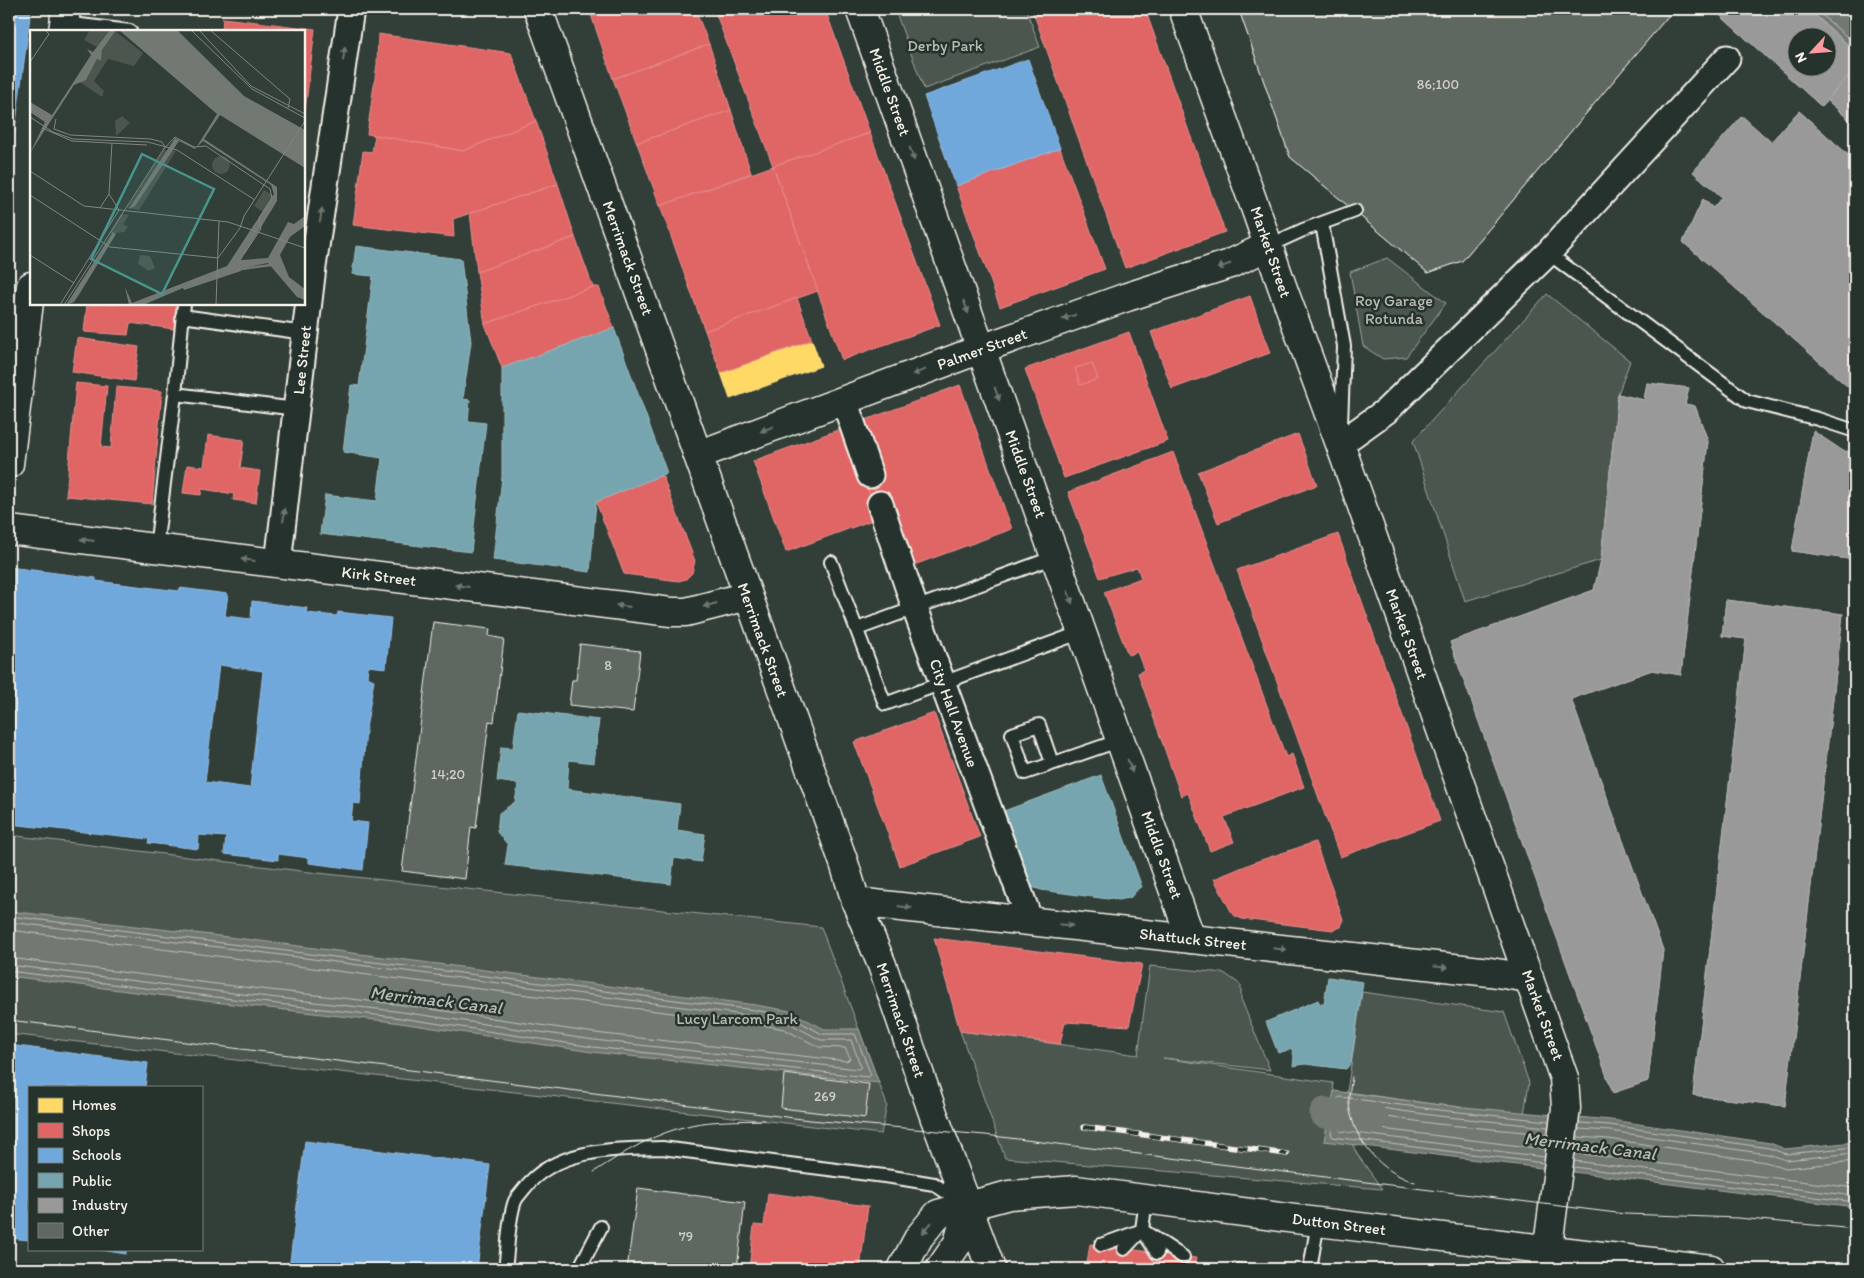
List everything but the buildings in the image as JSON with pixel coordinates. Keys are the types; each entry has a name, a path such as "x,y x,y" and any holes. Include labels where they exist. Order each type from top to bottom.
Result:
{"main road":[{"name":"Merrimack Street","path":"538,9 856,902 882,965 934,1116 991,1269"},
{"name":"Middle Street","path":"860,9 1192,939"},
{"name":"Market Street","path":"1183,9 1340,444 1564,1078 1565,1113 1546,1259"},
{"name":"Palmer Street","path":"698,455 981,348 1118,300 1230,264 1268,246"},
{"path":"9,464 30,294"},
{"name":"Kirk Street","path":"9,530 671,612 686,612 748,596"},
{"name":"Shattuck Street","path":"856,902 1529,978"},
{"name":"Dutton Street","path":"902,1269 919,1237 938,1214 1009,1196 1076,1190 1318,1222 1546,1259 1711,1269"},
{"path":"940,1269 958,1243 968,1207"}],"street":[{"name":"Lee Street","path":"278,563 305,333 308,266 352,9"},
{"path":"1340,444 1386,411 1548,253 1727,58"},
{"path":"844,400 870,475"},
{"name":"City Hall Avenue","path":"880,504 915,608 1030,921"}],"lane":[{"path":"64,21 123,30"},
{"path":"1268,246 1302,230 1355,211"},
{"path":"1322,224 1344,346 1340,444"},
{"path":"1548,253 1747,401 1818,418 1855,431"},
{"path":"156,548 175,394 183,310 305,333"},
{"path":"175,394 296,409"},
{"path":"857,630 1055,557"},
{"path":"831,562 884,704 1082,632"},
{"path":"1052,763 1121,740"},
{"path":"505,1269 516,1200 530,1182 554,1164 589,1153 662,1148 892,1177 934,1184 968,1207"},
{"path":"1124,1249 1142,1230 1146,1199"},
{"path":"1310,1269 1318,1222"},
{"path":"579,1269 601,1227"},
{"path":"1101,1245 1142,1230"},
{"path":"1142,1230 1157,1253"},
{"path":"1142,1230 1183,1257"}],"green space":[{"name":"Derby Park","path":"1026,9 1040,47 924,89 895,10"},
{"name":"Roy Garage Rotunda","path":"1387,258 1446,303 1406,357 1383,359 1363,346 1350,272"},
{"path":"1547,294 1630,361 1618,394 1601,560 1465,601 1413,441"},
{"name":"Lucy Larcom Park","path":"9,835 318,873 821,927 887,1105 881,1134 9,1034"},
{"path":"1150,966 1224,973 1241,985 1241,999 1270,1070 1163,1058 1333,1083 1336,1110 1357,1154 1382,1189 1005,1158 960,1031 1138,1055"},
{"path":"1362,992 1504,1012 1529,1083 1524,1114 1347,1092"}],"water":[{"path":"1808,9 1855,9 1855,51 1836,34 1836,28 1829,28"},
{"path":"9,911 244,939 790,1011 824,1029 859,1029 879,1083 592,1052 394,1022 9,976"},
{"path":"1334,1091 1440,1105 1611,1120 1770,1143 1785,1149 1855,1142 1855,1207 1324,1141"}],"waterway":[{"name":"Merrimack Canal","path":"1325,1113 1373,1119"}],"tram line":[{"path":"9,1020 810,1120 985,1135 1625,1214 1738,1218 1855,1229"},
{"path":"1352,1077 1349,1104 1356,1130 1363,1142 1380,1163 1403,1178 1415,1182"},
{"path":"594,1172 640,1144 678,1128 709,1122 764,1120"}],"railway":[{"path":"1084,1127 1287,1154"}]}
